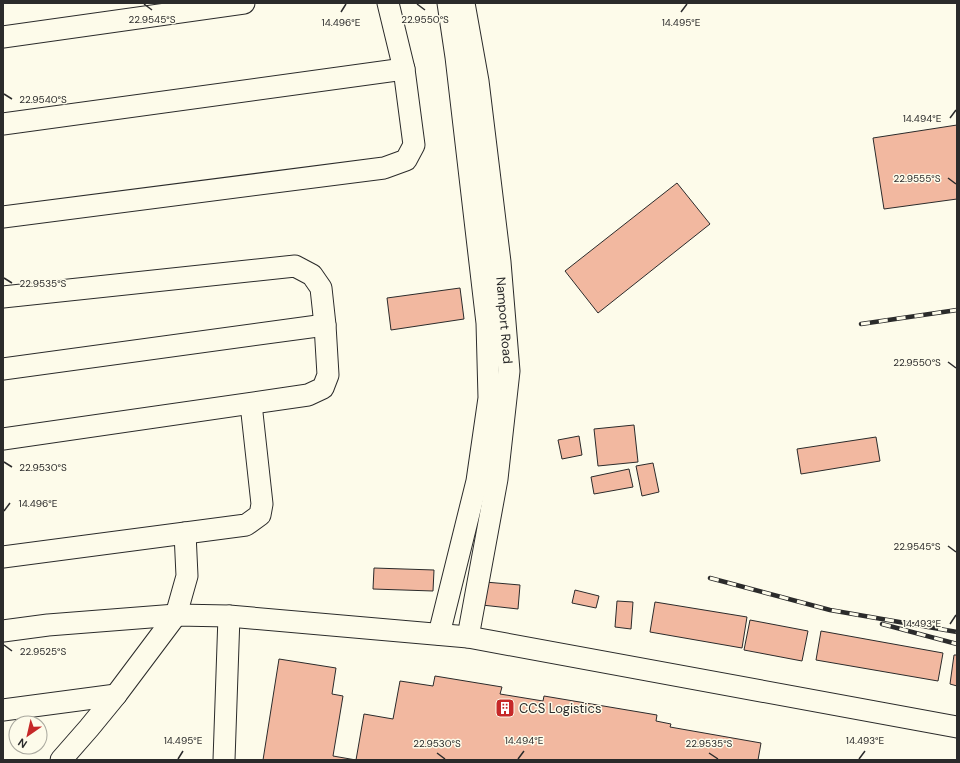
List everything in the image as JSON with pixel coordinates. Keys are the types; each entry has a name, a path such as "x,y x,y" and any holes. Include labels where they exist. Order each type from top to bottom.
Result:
{"street":[{"path":"3,37 244,3"},
{"path":"3,216 384,168 406,160 414,145 404,69 388,3"},
{"path":"439,634 477,481 489,398 487,323 456,57 448,3"},
{"name":"Namport Road","path":"464,3 478,81 500,262 509,371 497,479 468,637"},
{"path":"3,124 404,69"},
{"path":"3,297 294,266 312,275 321,288 328,375 323,388 308,395 3,439"},
{"path":"3,369 325,325"},
{"path":"3,557 246,525 260,515 262,504 251,404"},
{"path":"61,760 90,728 176,615 187,576 185,533"},
{"path":"3,631 48,625 176,615 229,616 439,634 468,637 957,727"},
{"path":"224,760 229,616"},
{"path":"3,710 116,695"}],"building":[{"path":"957,125 957,199 884,209 873,138"},
{"path":"677,183 710,224 598,313 565,271"},
{"path":"460,288 464,319 391,330 387,298"},
{"path":"634,425 638,462 598,466 594,429"},
{"path":"579,436 582,455 562,459 558,440"},
{"path":"876,437 880,461 801,474 797,449"},
{"path":"653,463 659,492 642,496 636,466"},
{"path":"629,469 633,487 594,494 591,477"},
{"path":"374,568 434,570 433,591 373,589"},
{"path":"485,582 520,585 518,609 482,605"},
{"path":"575,590 599,596 596,608 572,603"},
{"path":"617,601 633,602 631,629 615,627"},
{"path":"655,602 747,617 742,648 650,632"},
{"path":"750,620 808,631 802,661 744,650"},
{"path":"821,631 943,653 938,681 816,660"},
{"path":"954,655 957,655 957,686 950,684"},
{"path":"279,659 336,668 332,694 343,696 333,756 356,760 263,760"},
{"name":"CCS Logistics","path":"435,676 502,687 500,694 543,701 544,696 657,715 656,721 671,724 670,727 761,743 758,760 356,760 364,714 393,719 400,681 433,686"}],"railway":[{"path":"861,324 957,310"},
{"path":"710,578 830,610 957,632"},
{"path":"882,624 957,644"}],"place":[{"name":"CCS Logistics","path":"505,708"}]}
